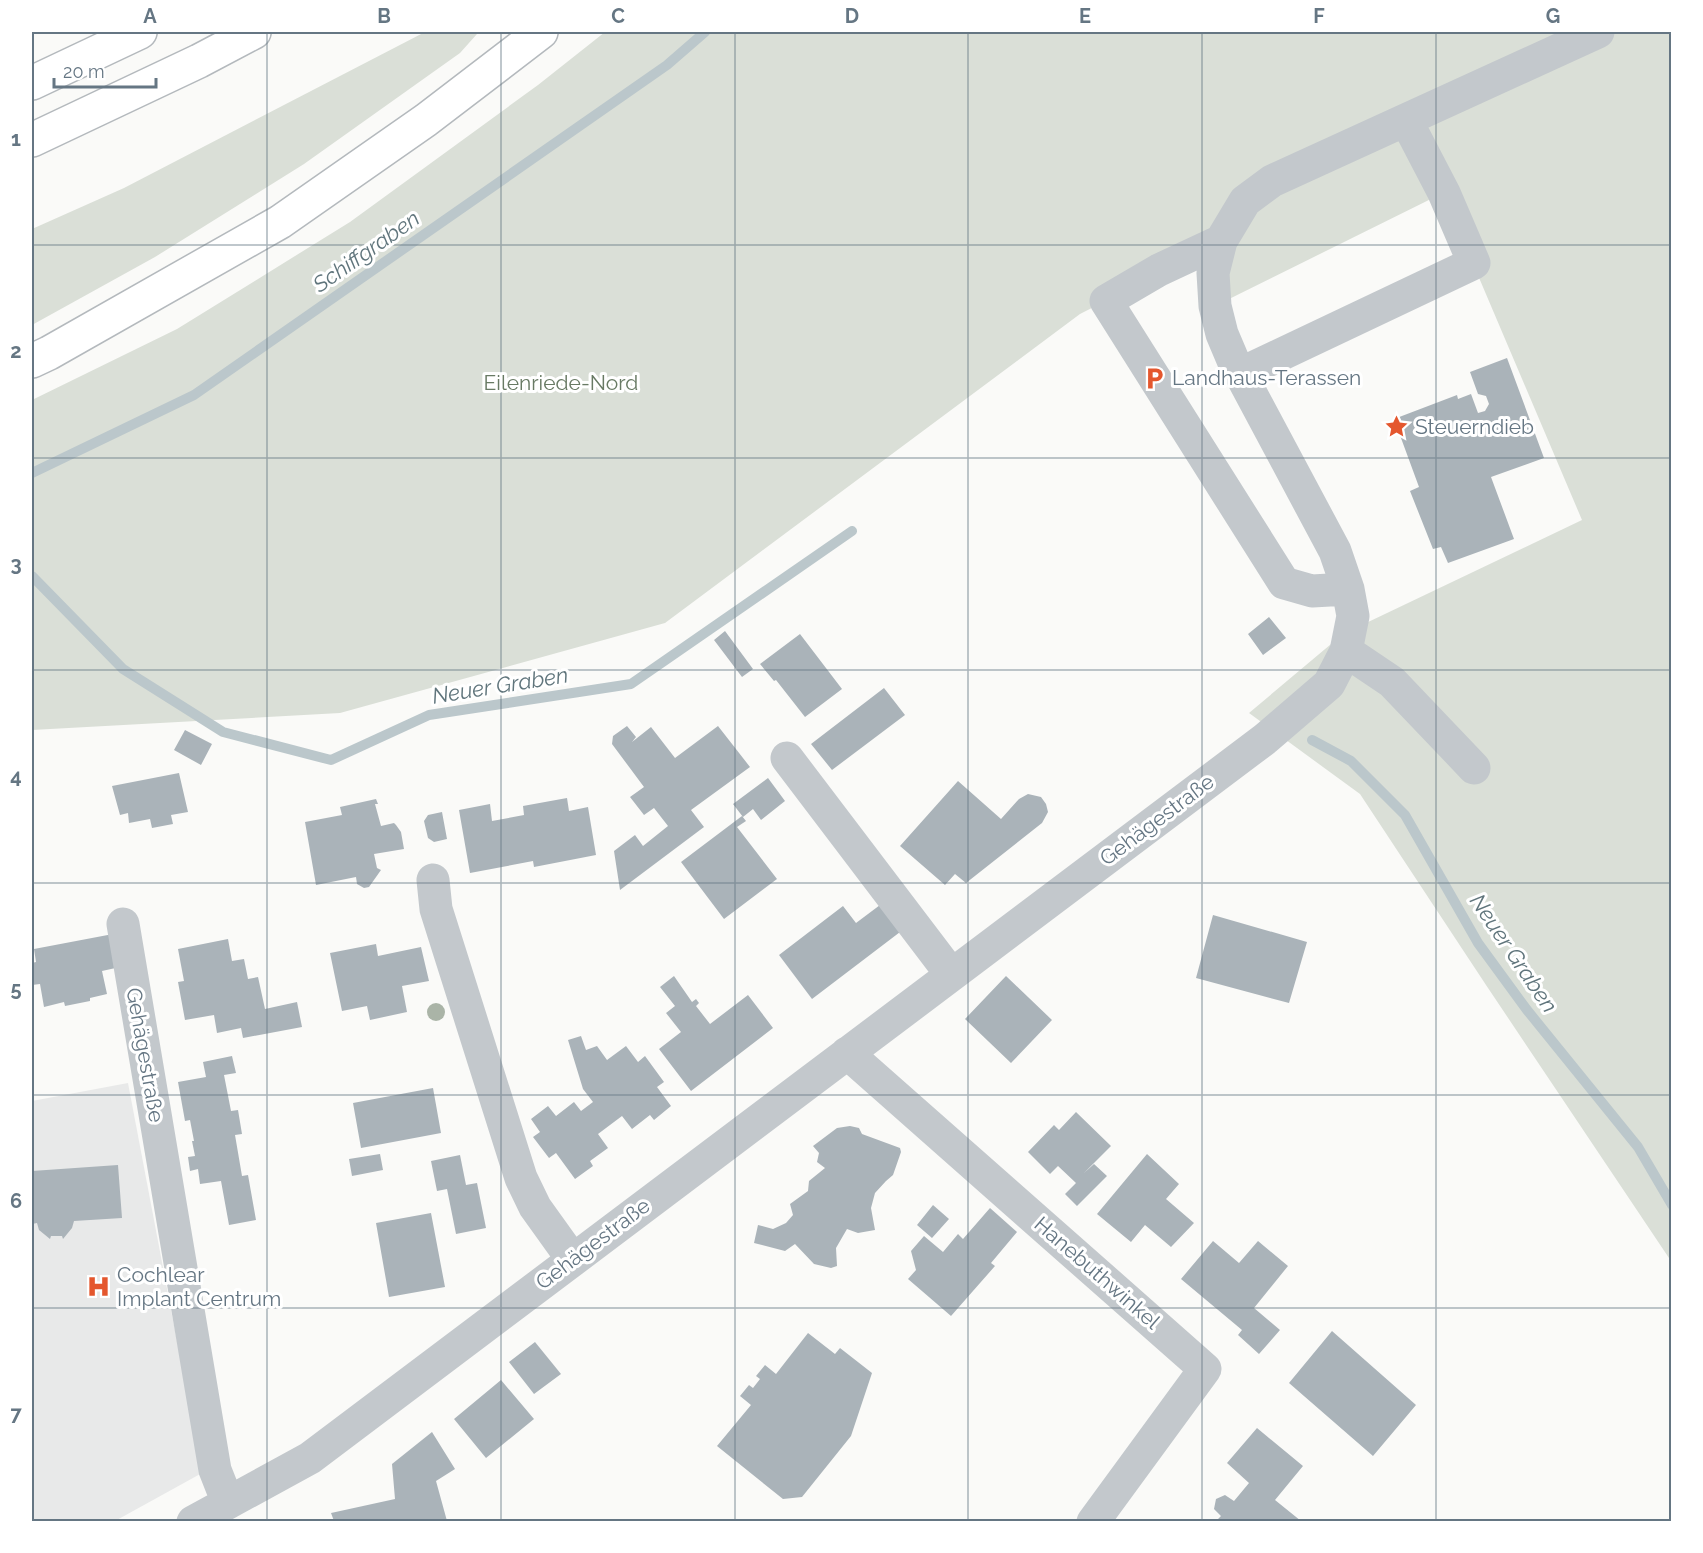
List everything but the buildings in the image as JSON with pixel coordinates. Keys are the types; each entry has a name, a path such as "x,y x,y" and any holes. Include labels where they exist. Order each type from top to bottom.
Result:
{"highway":[{"path":"32,83 140,32"},
{"path":"32,140 255,32"},
{"path":"32,361 280,222 426,120 542,32"}],"street":[{"path":"1474,768 1392,682 1346,651 1353,616 1348,589 1335,551 1240,374 1222,334 1215,306 1213,273 1221,241 1245,201 1272,180 1598,32"},
{"path":"1240,374 1473,263 1443,193 1407,120"},
{"path":"1221,241 1159,270 1106,301 1284,583 1312,591 1348,589"},
{"name":"Gehägestraße","path":"197,1521 310,1458 1265,739 1329,684 1346,651"},
{"path":"787,758 951,974"},
{"path":"433,880 436,909 521,1178 535,1207 573,1260"},
{"name":"Gehägestraße","path":"123,924 215,1470 228,1503"},
{"name":"Hanebuthwinkel","path":"847,1053 1205,1369 1093,1521"}],"shaded area":[{"name":"Cochlear Implant Centrum","path":"128,1083 202,1473 115,1521 32,1522 32,1101"}],"green space":[{"path":"425,32 476,32 477,34 460,53 304,164 155,257 32,325 32,229 124,188"},
{"name":"Eilenriede-Nord","path":"605,32 1671,32 1671,1261 1360,794 1249,713 1343,634 1582,520 1443,193 1215,306 1221,242 1080,314 665,623 340,713 32,730 32,400 177,329 350,222 538,85"}],"waterway":[{"name":"Schiffgraben","path":"32,473 194,395 667,65 705,32"},
{"name":"Neuer Graben","path":"32,576 123,669 223,732 331,760 429,715 631,684 852,531"},
{"name":"Neuer Graben","path":"1312,740 1351,761 1405,815 1478,943 1527,1010 1638,1147 1672,1205"}],"place":[{"name":"Landhaus-Terassen","path":"1154,378"},
{"name":"Steuerndieb","path":"1397,427"},
{"name":"Cochlear Implant Centrum","path":"99,1287"}]}
